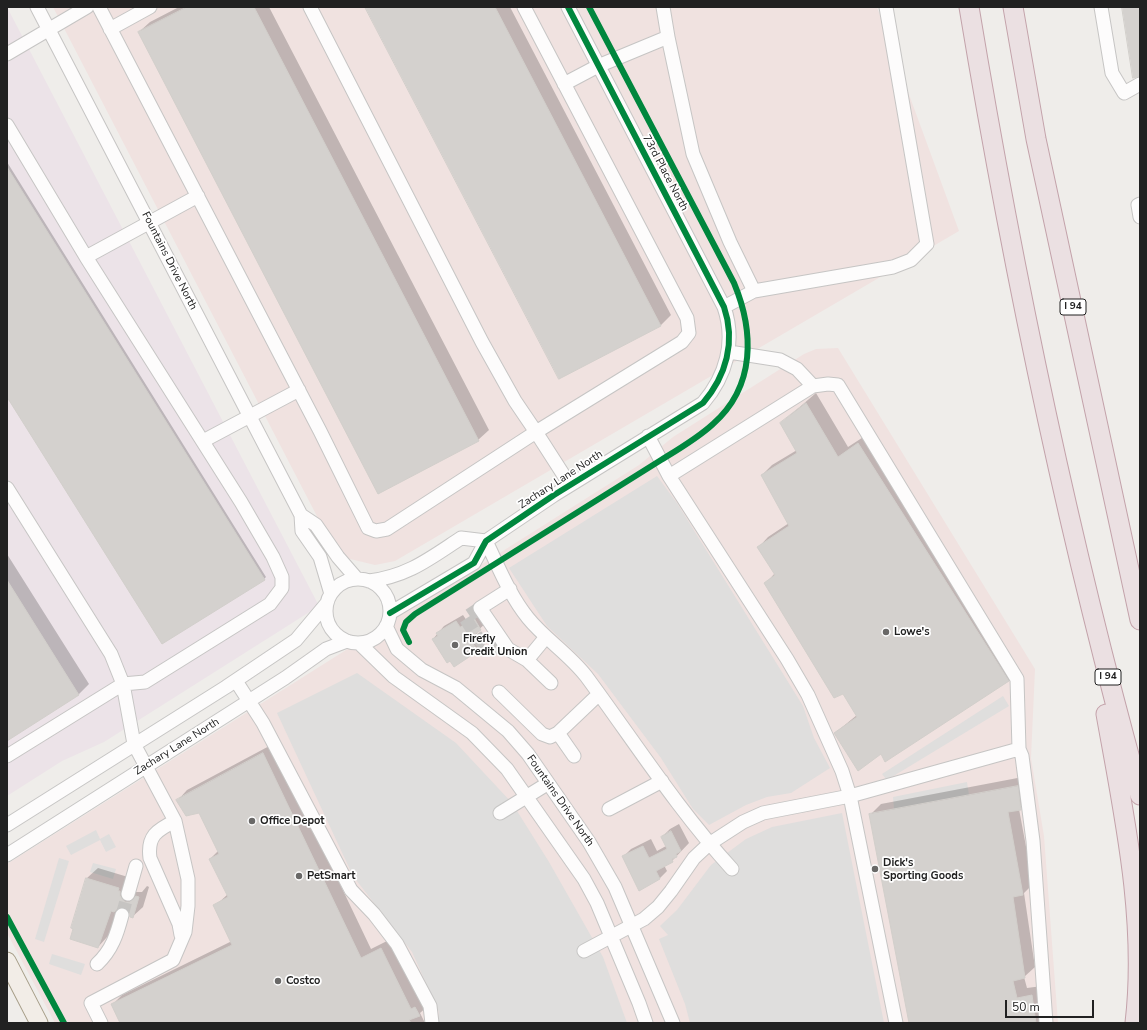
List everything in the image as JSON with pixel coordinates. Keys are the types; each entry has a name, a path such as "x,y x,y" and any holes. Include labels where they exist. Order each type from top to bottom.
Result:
{"highway":[{"name":"I 94","path":"969,7 992,147 1036,364 1078,559 1140,795"},
{"name":"I 94","path":"1013,7 1036,138 1139,613"},
{"path":"1078,559 1128,836 1135,884 1140,944 1139,980 1135,1023"}],"main road":[{"path":"7,961 39,1023"}],"street":[{"name":"Fountains Drive North","path":"37,7 301,515 302,532 320,557 329,598"},
{"path":"7,54 87,7"},
{"path":"99,7 299,390 368,528 376,531 387,529 536,432 682,342 688,333 687,318 524,7"},
{"path":"110,29 150,7"},
{"path":"310,7 482,342 515,400 570,485"},
{"name":"73rd Place North","path":"568,7 724,307 729,334 729,352"},
{"path":"663,7 693,154 730,242 754,291"},
{"path":"724,307 754,291 893,267 911,260 927,244 886,7"},
{"path":"1101,7 1112,73 1124,93 1140,84"},
{"path":"564,84 598,66 668,37"},
{"path":"7,125 86,257 241,502 273,558 282,577 282,588 270,604 145,682 123,684 7,756"},
{"path":"86,257 198,196"},
{"path":"1140,204 1138,205 1140,217"},
{"path":"729,352 780,360 797,369 813,386"},
{"name":"Zachary Lane North","path":"390,613 474,563 486,541 570,485 648,436 703,404 715,390 723,374 729,352"},
{"path":"668,476 813,386 828,384 838,385 1017,679 1019,749 1022,756 1033,841 1046,1023"},
{"path":"203,441 299,390"},
{"path":"648,436 668,476 788,659 808,695 842,771 850,796 896,1023"},
{"path":"7,488 111,654 123,684 134,744 175,821 188,879 188,906 182,941 173,960 91,1003 101,1023"},
{"name":"Fountains Drive North","path":"301,515 316,525 338,557 363,580"},
{"path":"7,825 236,680 296,640 338,586 347,581 397,576 416,568 461,538 486,541 510,589 528,618 581,670 678,804 709,844 732,869"},
{"path":"353,642 375,638 386,626 390,613 389,603 385,594 378,586 363,580"},
{"path":"510,589 480,608 508,649 526,660 551,683"},
{"path":"329,598 326,612 330,626 339,636 353,642 394,677 472,733 507,769 528,797 584,879 597,903 640,1003 646,1023"},
{"name":"Fountains Drive North","path":"386,626 397,649 422,670 456,688 508,731 528,754 547,784 589,842 615,887 673,1023"},
{"path":"526,660 546,636"},
{"name":"Zachary Lane North","path":"7,855 285,678 326,649 353,642"},
{"path":"236,680 263,723 352,890 374,914 397,944 430,1006 432,1023"},
{"path":"499,692 542,734 550,737 558,733 599,694"},
{"path":"558,733 574,756"},
{"path":"584,951 632,926 658,907 694,858 709,844 743,822 763,813 850,796 1019,749"},
{"path":"609,809 662,781"},
{"path":"500,813 547,784"},
{"path":"175,821 160,828 152,838 149,848 150,858 179,924 182,941"},
{"path":"128,894 136,866"},
{"path":"97,964 107,955 110,950 122,915"}],"shaded area":[{"path":"7,7 319,606 104,742 62,761 7,796"},
{"path":"53,7 877,7 959,231 395,561 375,565 346,558 321,524"},
{"path":"838,348 1035,669 1031,758 1044,836 1058,1023 55,1023 7,933 7,864 639,465 673,437 804,354 816,349"},
{"path":"657,476 677,503 803,706 814,738 830,768 791,793 767,797 746,805 709,825 693,809 661,758 598,674 547,626 509,568"},
{"path":"357,673 456,743 512,803 549,862 603,957 627,1023 438,1023 439,1012 412,952 353,876 277,713"},
{"path":"1003,696 1009,706 887,780 882,774"},
{"path":"967,782 969,795 894,809 893,797"},
{"path":"842,813 884,1023 690,1023 685,1004 659,939 668,935 660,926 677,910 711,865 746,839 772,827"},
{"path":"96,830 100,839 109,834 116,847 106,852 100,840 71,855 66,846"},
{"path":"59,858 69,861 44,942 35,939"},
{"path":"93,863 116,869 113,879 90,872"},
{"path":"52,954 85,964 81,975 49,964"}],"building":[{"path":"187,7 254,7 479,441 378,494 138,32"},
{"path":"365,7 495,7 661,326 559,379"},
{"path":"1122,7 1140,7 1140,76 1133,78"},
{"path":"7,167 265,580 162,644 7,397"},
{"name":"Lowe's","path":"806,403 838,457 858,443 1009,681 885,762 881,754 858,771 834,733 857,717 843,694 834,698 764,583 775,575 757,547 789,526 761,475 797,453 780,423"},
{"path":"7,580 79,695 7,741"},
{"name":"Firefly Credit Union","path":"474,618 481,630 469,638 478,651 454,667 450,661 447,663 432,639 438,636 436,633 456,621 460,627"},
{"path":"263,753 361,958 381,948 411,1009 415,1007 420,1016 409,1020 411,1023 120,1023 111,1004 232,945 213,905 228,897 209,859 219,854 199,813 186,816 176,800"},
{"path":"1018,786 1021,810 1008,812 1023,895 1013,897 1025,978 1013,981 1017,998 1032,995 1036,1023 909,1023 869,814"},
{"path":"671,831 681,851 676,854 677,857 672,859 673,862 656,871 660,879 639,891 622,856 643,846 649,858 667,849 661,837"},
{"path":"86,878 119,888 118,891 120,891 120,896 125,902 130,902 136,896 139,897 133,918 130,917 130,913 124,907 120,907 114,912 111,911 98,948 70,939 73,929 71,928"}],"tunnel":[{"path":"480,608 465,618 474,632 481,641 491,647 508,649"},
{"path":"122,915 128,894"}],"cycle path":[{"path":"390,613 474,563 486,541 554,495 703,403 718,382 727,358 729,333 724,307 568,7"},
{"path":"409,642 403,630 406,622 415,614 695,439 713,424 727,409 737,393 744,375 747,357 745,320 741,301 734,283 589,7"},
{"path":"7,917 64,1023"}],"place":[{"name":"Lowe's","path":"886,632"},
{"name":"Firefly Credit Union","path":"455,645"},
{"name":"Office Depot","path":"252,821"},
{"name":"Dick's Sporting Goods","path":"875,869"},
{"name":"PetSmart","path":"299,876"},
{"name":"Costco","path":"278,981"}]}
